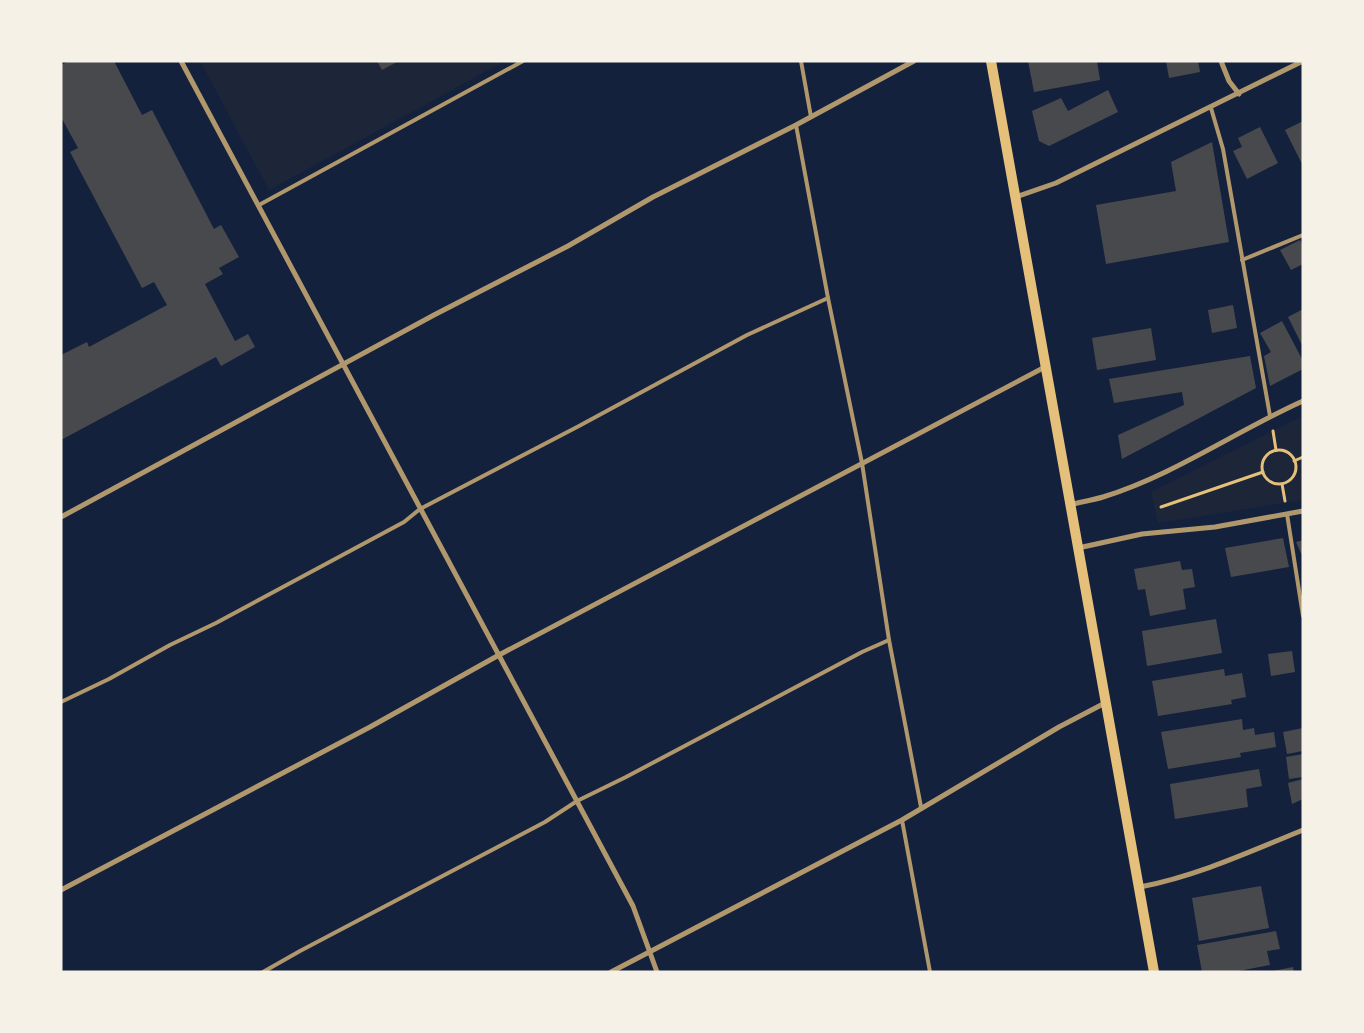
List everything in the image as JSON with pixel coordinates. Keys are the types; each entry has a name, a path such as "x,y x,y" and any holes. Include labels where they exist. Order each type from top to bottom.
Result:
{"main road":[{"path":"991,61 1154,972"}],"street":[{"path":"181,61 633,906 657,972"},
{"path":"61,517 343,364 568,246 653,197 796,125 914,61"},
{"path":"1221,61 1229,81 1239,94"},
{"path":"1016,197 1056,184 1303,61"},
{"path":"61,890 370,727 499,655 1046,367"},
{"path":"1070,505 1103,497 1142,482 1207,451 1270,416 1303,401"},
{"path":"1078,548 1142,534 1215,527 1303,511"},
{"path":"611,972 902,820 921,807 1059,727 1105,703"},
{"path":"1140,887 1171,881 1197,873 1303,830"}],"lane":[{"path":"259,205 523,61"},
{"path":"801,61 811,117"},
{"path":"1211,108 1222,149 1270,416"},
{"path":"796,125 828,298 862,464 889,640 921,807"},
{"path":"1242,260 1303,235"},
{"path":"61,702 109,679 404,522 420,509 580,426 747,335 828,298"},
{"path":"1287,514 1303,616"},
{"path":"263,972 300,950 545,822 577,801 862,652 889,640"},
{"path":"902,820 930,972"}],"path":[{"path":"1276,450 1287,452 1294,461 1296,470 1291,479 1282,484 1272,483 1262,472 1263,461 1266,456 1276,450"},
{"path":"1294,461 1303,457"},
{"path":"1161,507 1262,472"}],"shaded area":[{"path":"200,61 505,61 269,190"},
{"path":"1303,416 1303,500 1158,523 1151,492"}],"building":[{"path":"69,61 114,61 142,115 152,110 214,229 221,225 239,257 219,268 223,274 205,284 235,341 248,334 255,347 221,366 216,357 61,440 61,355 87,342 89,347 167,305 154,282 142,288 70,152 78,148 61,117 61,65"},
{"path":"377,61 399,61 382,70"},
{"path":"1028,61 1097,61 1100,80 1034,92"},
{"path":"1166,61 1198,61 1200,72 1169,78"},
{"path":"1108,90 1118,112 1049,146 1039,141 1032,111 1061,98 1068,111"},
{"path":"1303,121 1303,166 1285,130"},
{"path":"1260,127 1278,163 1247,179 1233,151 1242,147 1238,138"},
{"path":"1212,142 1229,242 1106,264 1096,205 1176,191 1171,162"},
{"path":"1300,240 1303,246 1303,264 1291,270 1280,250"},
{"path":"1233,305 1237,328 1212,333 1208,310"},
{"path":"1303,309 1303,347 1288,317"},
{"path":"1282,321 1303,361 1303,369 1270,386 1264,356 1271,352 1260,333"},
{"path":"1151,328 1156,360 1097,370 1092,338"},
{"path":"1250,356 1256,388 1122,459 1118,435 1184,405 1182,392 1114,403 1109,379"},
{"path":"1283,538 1289,567 1231,577 1225,548"},
{"path":"1303,540 1303,558 1296,542"},
{"path":"1180,561 1182,570 1192,569 1195,587 1183,589 1186,609 1150,616 1145,589 1138,590 1134,569"},
{"path":"1216,619 1222,653 1147,666 1142,631"},
{"path":"1292,651 1295,672 1271,676 1268,654"},
{"path":"1224,669 1225,676 1242,673 1246,697 1231,700 1232,704 1158,716 1152,681"},
{"path":"1242,719 1243,730 1254,728 1255,735 1274,732 1276,747 1240,753 1241,757 1168,769 1161,732"},
{"path":"1303,728 1303,751 1287,754 1283,732"},
{"path":"1303,754 1303,777 1289,779 1286,757"},
{"path":"1259,769 1262,786 1246,789 1248,807 1175,819 1170,784"},
{"path":"1303,779 1303,799 1292,804 1288,783"},
{"path":"1261,886 1269,928 1199,941 1192,898"},
{"path":"1276,931 1280,949 1267,951 1270,965 1233,972 1202,972 1197,945"},
{"path":"1293,967 1294,972 1273,972 1273,971"}]}
